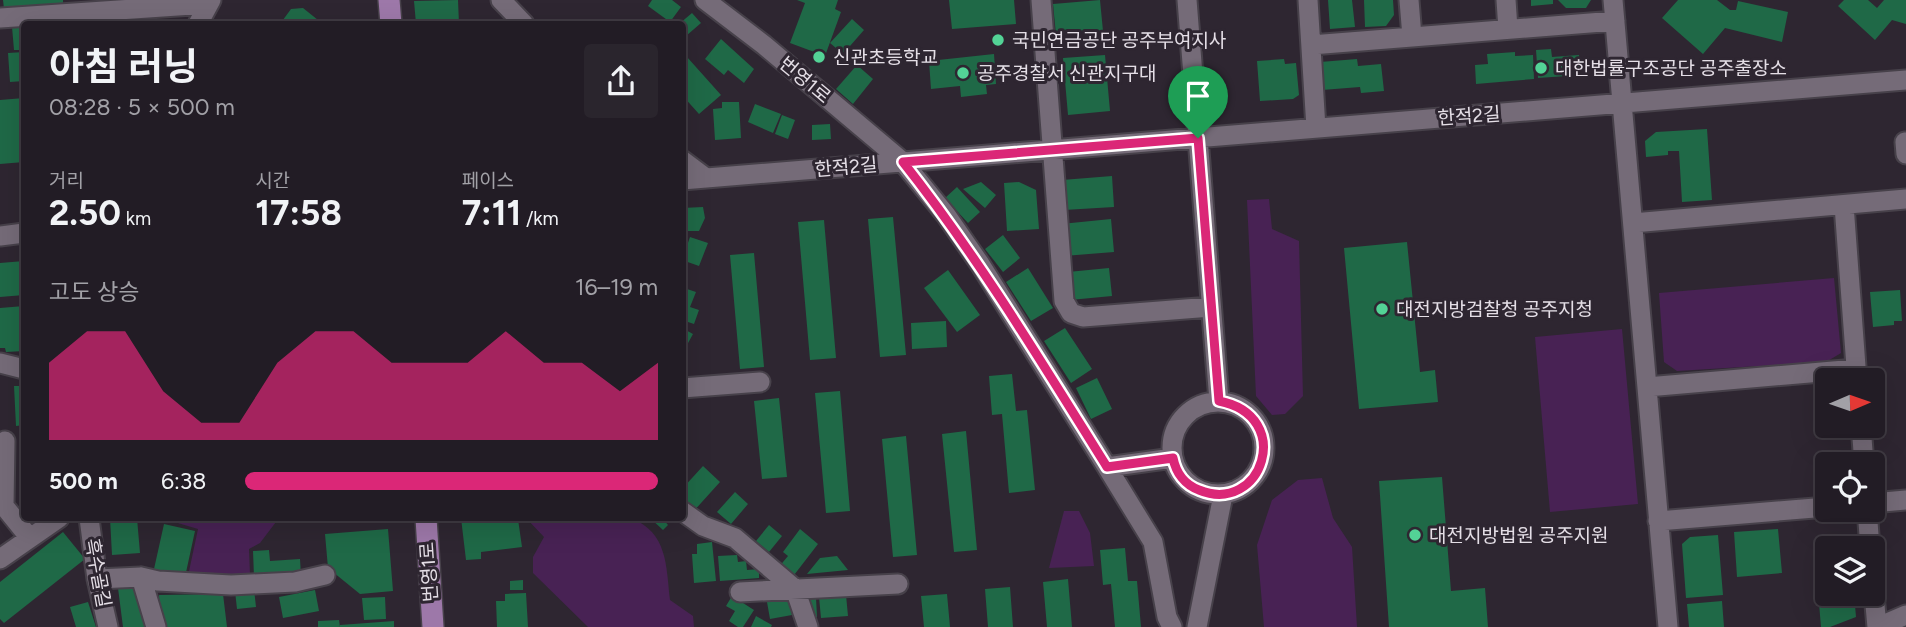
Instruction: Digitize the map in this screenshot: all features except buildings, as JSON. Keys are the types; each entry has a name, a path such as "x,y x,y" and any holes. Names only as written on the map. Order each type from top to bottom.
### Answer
{"main road":[{"path":"389,0 391,21"},
{"name":"번영1로","path":"426,521 433,627"}],"street":[{"path":"501,0 521,21"},
{"name":"번영1로","path":"705,0 764,45 903,162 946,215 980,264 1153,542 1167,617 1172,627"},
{"path":"1041,0 1063,301 1071,313 1083,317 1211,307"},
{"path":"1187,0 1219,401"},
{"path":"1308,0 1316,128"},
{"path":"1409,0 1412,37"},
{"path":"1506,0 1508,29"},
{"path":"1614,0 1668,627"},
{"path":"0,18 209,2"},
{"path":"200,21 209,2"},
{"path":"1311,46 1615,20"},
{"name":"한적2길","path":"686,180 1906,80"},
{"path":"686,163 706,178"},
{"path":"1633,223 1906,198"},
{"path":"1844,205 1857,368"},
{"path":"0,236 21,233"},
{"path":"0,363 21,368"},
{"path":"1647,387 1815,377"},
{"path":"686,388 760,382"},
{"path":"1219,401 1239,407 1255,420 1262,432 1265,446 1258,473 1248,484 1223,495 1208,494 1194,488 1182,478 1171,450 1173,435 1180,421 1197,407 1219,401"},
{"path":"10,440 4,506 29,537"},
{"path":"1107,467 1173,458"},
{"path":"1197,627 1223,495"},
{"path":"1885,502 1906,500"},
{"path":"1658,521 1815,507"},
{"path":"686,514 703,526 735,538 795,589 808,627"},
{"path":"0,558 54,521"},
{"name":"흑수골길","path":"89,521 97,579 108,627"},
{"path":"97,579 141,577 158,581 231,585 295,582 325,575"},
{"path":"141,577 156,627"},
{"path":"740,592 898,584"},
{"path":"1875,606 1877,627 1906,615"}],"shaded area":[{"path":"1269,199 1272,229 1299,241 1303,396 1285,414 1272,415 1256,396 1247,200"},
{"path":"1834,278 1841,353 1826,362 1677,371 1664,362 1659,293"},
{"path":"1622,329 1638,504 1550,512 1535,337"},
{"path":"1322,478 1333,518 1352,547 1357,627 1264,627 1257,545 1272,500 1298,480"},
{"path":"1064,511 1079,511 1090,533 1094,566 1049,568"},
{"path":"171,521 277,521 260,543 249,549 250,575 188,576 198,529"},
{"path":"529,521 637,521 643,524 652,532 663,552 670,600 693,616 694,627 588,627 533,573 533,557 544,537"}],"place":[{"name":"국민연금공단 공주부여지사","path":"998,40"},
{"name":"신관초등학교","path":"819,57"},
{"name":"대한법률구조공단 공주출장소","path":"1541,68"},
{"name":"공주경찰서 신관지구대","path":"963,73"},
{"name":"대전지방검찰청 공주지청","path":"1382,309"},
{"name":"대전지방법원 공주지원","path":"1415,535"}],"route":[{"path":"1198,138 1219,401 1245,410 1262,432 1265,446 1258,473 1248,484 1223,495 1208,494 1194,488 1182,478 1173,458 1107,467 980,264 946,215 903,162 1198,138"}]}
